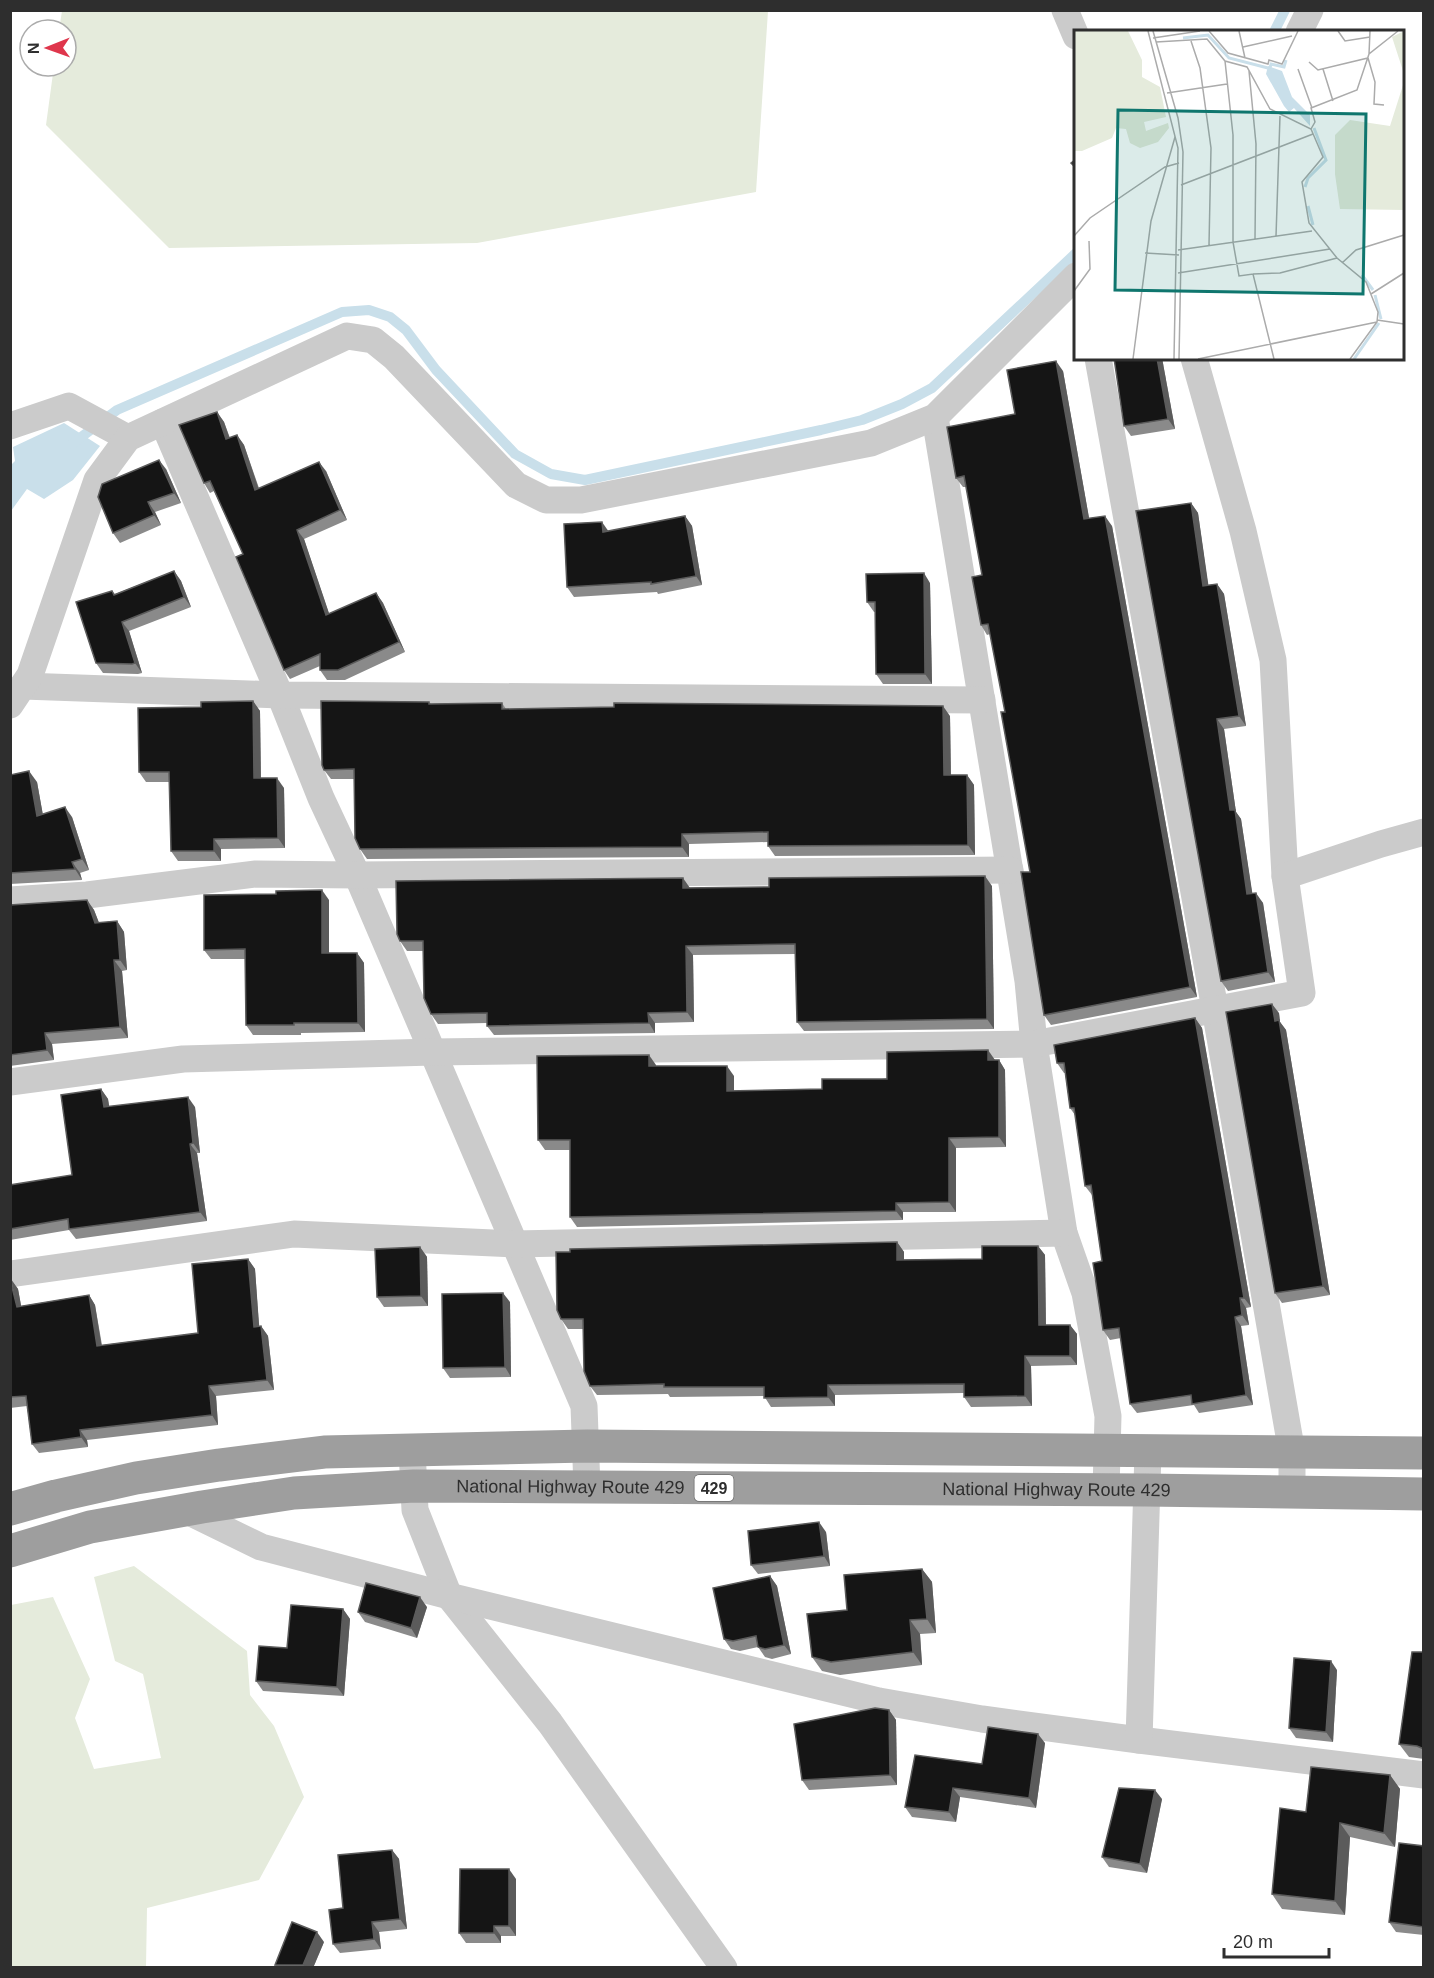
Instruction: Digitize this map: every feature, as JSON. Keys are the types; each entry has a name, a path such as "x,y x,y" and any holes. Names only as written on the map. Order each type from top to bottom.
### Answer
{"highway":[{"path":"10,1509 124,1480 324,1452 587,1446 1424,1454"},
{"name":"National Highway Route 429","path":"10,1551 90,1527 185,1510 294,1493 414,1486 1424,1494"}],"street":[{"path":"1065,10 1074,31"},
{"path":"1300,30 1310,10"},
{"path":"17,695 30,675 97,480 123,435 163,422 347,336 373,340 394,357 516,485 546,500 581,500 872,443 935,417 1074,278"},
{"path":"1098,360 1292,1453 1292,1493"},
{"path":"10,1082 183,1059 433,1052 1034,1044 1302,993 1285,876 1273,660 1243,531 1195,360"},
{"path":"10,426 69,406 123,435"},
{"path":"935,417 1028,981 1034,1044 1064,1233 1085,1293 1108,1416 1106,1490"},
{"path":"163,422 280,694 321,798 357,875 584,1406 587,1488"},
{"path":"17,695 280,694 982,700"},
{"path":"1285,876 1424,832"},
{"path":"10,900 87,895 256,874 1010,870"},
{"path":"10,1274 294,1234 514,1244 1064,1233"},
{"path":"412,1450 415,1510 449,1596 550,1723 724,1968"},
{"path":"1139,1740 1148,1452"},
{"path":"185,1510 261,1547 449,1596 879,1701 982,1719 1424,1775"}],"green space":[{"path":"62,11 768,11 756,192 477,243 169,248 46,125 52,78 78,78 78,18 61,18"},
{"path":"134,1566 247,1651 250,1695 274,1726 304,1797 259,1880 147,1908 146,1967 11,1967 11,1605 53,1597 90,1679 75,1718 94,1769 161,1758 143,1674 115,1661 94,1577"}],"water":[{"path":"64,423 100,446 73,480 44,499 27,489 11,511 11,465 15,461 13,447"}],"building":[{"path":"1114,360 1157,360 1168,419 1124,426"},
{"path":"1056,361 1084,519 1105,516 1190,987 1044,1015 1021,872 1030,872 1001,712 1005,712 988,624 981,625 972,577 982,575 964,476 956,478 947,427 1015,414 1007,370"},
{"path":"217,412 226,439 237,435 255,490 319,462 340,510 297,530 326,615 376,593 399,642 338,670 320,670 320,654 284,670 236,557 243,554 210,481 204,483 179,425"},
{"path":"159,460 174,493 148,502 154,515 113,533 98,497 102,484"},
{"path":"1191,503 1203,586 1217,584 1239,716 1217,719 1230,810 1235,810 1247,894 1256,893 1268,972 1221,981 1136,511"},
{"path":"685,516 696,576 651,584 651,582 567,587 564,524 602,522 603,532"},
{"path":"174,571 184,597 122,622 135,663 96,663 76,602 112,591 114,595"},
{"path":"924,573 925,674 876,674 875,602 867,602 866,574"},
{"path":"253,701 254,778 277,778 278,838 214,839 214,851 171,851 169,772 139,772 138,708 201,707 201,702"},
{"path":"321,701 429,702 429,704 502,703 502,709 614,707 614,703 943,706 944,775 967,775 968,845 768,846 768,832 682,834 682,847 360,849 355,838 354,769 324,770 322,765"},
{"path":"29,771 37,816 65,807 82,859 72,862 75,869 10,873 10,775"},
{"path":"985,876 987,1019 797,1022 795,944 686,946 687,1012 648,1013 649,1023 487,1026 487,1013 431,1014 424,998 423,941 400,941 397,934 396,881 683,878 683,888 769,887 769,878"},
{"path":"322,890 322,953 357,953 358,1023 246,1025 245,949 204,950 204,895 276,894 276,891"},
{"path":"87,900 95,923 117,921 120,960 114,960 120,1027 45,1033 47,1050 10,1055 10,905"},
{"path":"1272,1004 1275,1021 1279,1020 1323,1286 1275,1293 1226,1012"},
{"path":"1195,1018 1244,1298 1240,1298 1242,1315 1235,1317 1246,1395 1192,1404 1191,1395 1130,1404 1119,1328 1103,1330 1093,1263 1102,1261 1091,1185 1085,1186 1074,1108 1070,1108 1064,1063 1057,1063 1054,1045"},
{"path":"988,1050 988,1060 999,1060 999,1137 949,1138 949,1202 896,1203 896,1211 570,1217 570,1140 538,1140 537,1056 649,1055 649,1066 727,1066 727,1091 822,1089 822,1079 887,1079 887,1052"},
{"path":"101,1089 104,1107 188,1097 193,1143 190,1144 200,1212 69,1229 68,1219 10,1229 10,1185 72,1175 61,1095"},
{"path":"897,1242 897,1260 982,1259 982,1246 1038,1246 1039,1325 1070,1325 1070,1356 1025,1356 1025,1396 964,1397 964,1384 828,1385 828,1397 764,1398 764,1387 664,1387 664,1384 590,1386 584,1371 583,1319 561,1319 557,1310 556,1252 570,1252 570,1249"},
{"path":"420,1247 421,1296 377,1297 375,1249"},
{"path":"248,1259 254,1327 261,1326 267,1380 209,1386 212,1415 80,1430 81,1437 32,1444 26,1396 10,1397 10,1279 17,1307 89,1295 97,1346 198,1333 192,1264"},
{"path":"503,1293 505,1367 443,1368 442,1294"},
{"path":"819,1522 824,1556 751,1565 748,1531"},
{"path":"922,1569 927,1619 910,1620 913,1652 831,1662 812,1657 807,1614 847,1610 844,1575"},
{"path":"770,1576 784,1645 765,1649 758,1647 756,1636 733,1641 724,1639 713,1588"},
{"path":"366,1583 420,1597 411,1628 358,1612"},
{"path":"291,1605 343,1609 337,1687 256,1681 259,1646 287,1648"},
{"path":"1412,1652 1424,1652 1424,1749 1399,1744"},
{"path":"1294,1658 1331,1661 1326,1732 1289,1728"},
{"path":"875,1708 889,1710 890,1775 802,1780 794,1724"},
{"path":"988,1727 1038,1734 1029,1798 953,1788 949,1812 905,1807 915,1755 982,1764"},
{"path":"1311,1767 1390,1775 1384,1833 1340,1823 1335,1901 1272,1894 1280,1808 1306,1812"},
{"path":"1119,1788 1155,1790 1140,1864 1102,1857"},
{"path":"1399,1843 1424,1846 1424,1927 1389,1922"},
{"path":"392,1850 400,1919 372,1922 374,1939 333,1944 329,1910 343,1908 338,1855"},
{"path":"460,1869 509,1869 509,1926 494,1926 494,1933 459,1933"},
{"path":"292,1922 317,1932 303,1965 275,1965"}],"waterway":[{"path":"1275,30 1285,10"},
{"path":"72,444 117,410 342,312 369,310 390,317 406,330 436,370 515,454 551,474 585,480 821,430 862,420 902,404 932,388 1074,255"}]}
